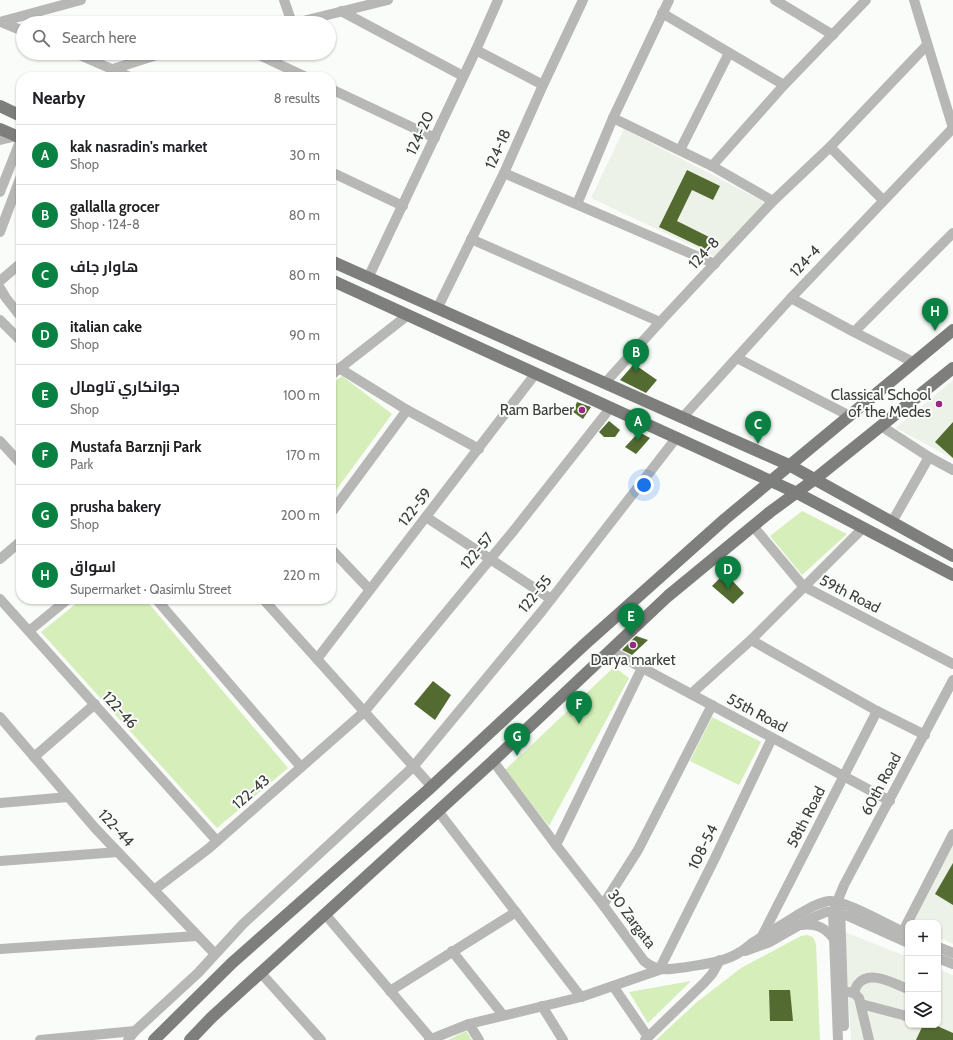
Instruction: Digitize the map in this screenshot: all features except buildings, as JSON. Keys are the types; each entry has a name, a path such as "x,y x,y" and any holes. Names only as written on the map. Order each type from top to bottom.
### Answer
{"main road":[{"path":"0,106 16,114"},
{"path":"0,129 16,136"},
{"path":"336,263 789,466 953,556"},
{"path":"336,282 772,481 953,575"},
{"path":"384,304 391,289"},
{"path":"154,1040 232,963 432,787 590,639 725,519 953,330"},
{"path":"190,1040 260,972 438,811 611,651 668,596 753,526 815,479 953,368"},
{"path":"920,558 928,543"}],"street":[{"path":"22,16 82,0"},
{"path":"284,0 290,16"},
{"path":"321,16 388,0"},
{"name":"124-20","path":"368,278 435,138 498,0"},
{"name":"124-18","path":"437,309 504,173 583,0"},
{"path":"576,204 613,118 669,0"},
{"path":"775,0 833,36"},
{"path":"712,166 784,85 833,36 866,0"},
{"path":"914,0 953,128"},
{"path":"341,11 463,76"},
{"path":"662,14 784,85"},
{"path":"0,22 16,18"},
{"path":"0,22 16,28"},
{"name":"124-8","path":"605,383 773,201 830,148 927,45"},
{"path":"476,50 543,85"},
{"path":"680,150 729,52"},
{"path":"92,60 120,72"},
{"path":"114,69 142,60"},
{"path":"270,60 295,72"},
{"path":"336,91 435,138"},
{"path":"613,118 712,166 773,201"},
{"name":"124-4","path":"682,418 791,298 953,128"},
{"path":"0,140 16,138"},
{"path":"830,148 884,200"},
{"path":"0,192 16,149"},
{"path":"504,173 715,264"},
{"path":"336,174 403,206"},
{"path":"0,232 16,189"},
{"path":"854,332 953,233"},
{"path":"471,239 660,322"},
{"path":"0,281 16,268"},
{"path":"0,288 16,311"},
{"path":"791,298 913,362"},
{"path":"336,371 408,315"},
{"path":"0,320 16,336"},
{"path":"737,358 848,416"},
{"path":"339,368 407,410 479,449"},
{"name":"122-59","path":"317,659 536,373"},
{"name":"122-57","path":"364,712 490,559 611,407"},
{"path":"336,506 407,410"},
{"path":"881,426 929,458 953,470"},
{"name":"122-55","path":"128,1040 135,1031 198,973 243,924 413,767 551,599 677,437"},
{"path":"0,441 16,459"},
{"path":"0,457 8,451"},
{"path":"892,522 929,458"},
{"path":"426,517 551,599"},
{"name":"59th Road","path":"753,526 803,586 953,664"},
{"path":"691,694 751,640 803,586 863,528"},
{"path":"0,559 16,545"},
{"path":"336,554 370,590"},
{"name":"122-46","path":"0,599 217,841"},
{"path":"29,631 62,604"},
{"path":"160,604 301,767"},
{"path":"268,604 432,787"},
{"path":"751,640 877,711 925,735"},
{"name":"55th Road","path":"611,651 890,801"},
{"path":"556,845 642,668"},
{"name":"60th Road","path":"837,902 953,680"},
{"path":"34,757 95,704"},
{"path":"604,904 638,850 712,705"},
{"name":"58th Road","path":"761,938 877,711"},
{"name":"122-43","path":"154,890 217,841 364,712"},
{"name":"122-44","path":"0,717 68,797 196,936 215,954"},
{"name":"108-54","path":"659,970 715,858 772,738"},
{"name":"30 Zargata","path":"493,760 556,845 604,904 644,961 651,967 659,970 669,970 720,960 739,953 761,938 820,903 828,901 837,902"},
{"path":"0,803 68,797"},
{"path":"438,811 581,997"},
{"path":"913,920 953,834"},
{"path":"0,861 118,852"},
{"path":"845,1040 837,902 905,937"},
{"path":"390,991 516,912"},
{"path":"837,912 834,939 838,1040"},
{"path":"739,953 763,946 820,914 837,912 905,937"},
{"path":"325,914 430,1040 469,1024 581,997 659,970"},
{"path":"801,925 808,924 823,928 834,939"},
{"path":"0,949 196,936"},
{"path":"941,947 953,953"},
{"path":"452,951 503,1015"},
{"path":"941,959 953,964"},
{"path":"613,986 647,1039 704,983 712,974 720,960"},
{"path":"260,972 319,1039"},
{"path":"854,993 858,984 866,978 874,976 905,988"},
{"path":"843,991 854,993 859,998 869,1040"},
{"path":"861,1004 905,1016"},
{"path":"542,1006 563,1040"},
{"path":"469,1024 479,1040"},
{"path":"40,1040 135,1031"}],"shaded area":[{"path":"624,129 772,206 724,261 591,198"},
{"name":"Classical School of the Medes","path":"953,380 953,459 896,428"},
{"path":"953,844 953,944 941,938 941,920 913,920"},
{"path":"845,932 905,956 905,1028 941,1028 941,970 953,975 953,1040 851,1040"}],"green space":[{"path":"342,376 392,414 336,490 336,381"},
{"path":"802,511 847,534 802,575 770,536"},
{"path":"76,604 149,604 288,768 217,828 41,632"},
{"path":"614,667 629,678 549,826 505,770"},
{"path":"712,717 761,742 739,785 690,761"},
{"path":"807,935 813,937 816,944 820,1040 656,1040 697,1002 741,968 801,936"},
{"path":"691,981 648,1023 629,992"},
{"path":"466,1031 472,1040 448,1040"}],"place":[{"name":"اسواق","path":"935,331"},
{"name":"gallalla grocer","path":"636,372"},
{"name":"Classical School of the Medes","path":"939,404"},
{"name":"Ram Barber","path":"582,410"},
{"name":"kak nasradin's market","path":"638,441"},
{"name":"هاوار جاف","path":"758,444"},
{"name":"italian cake","path":"728,589"},
{"name":"جوانكاري تاومال","path":"631,636"},
{"name":"Darya market","path":"633,645"},
{"name":"Mustafa Barznji Park","path":"579,724"},
{"name":"prusha bakery","path":"517,756"}]}
